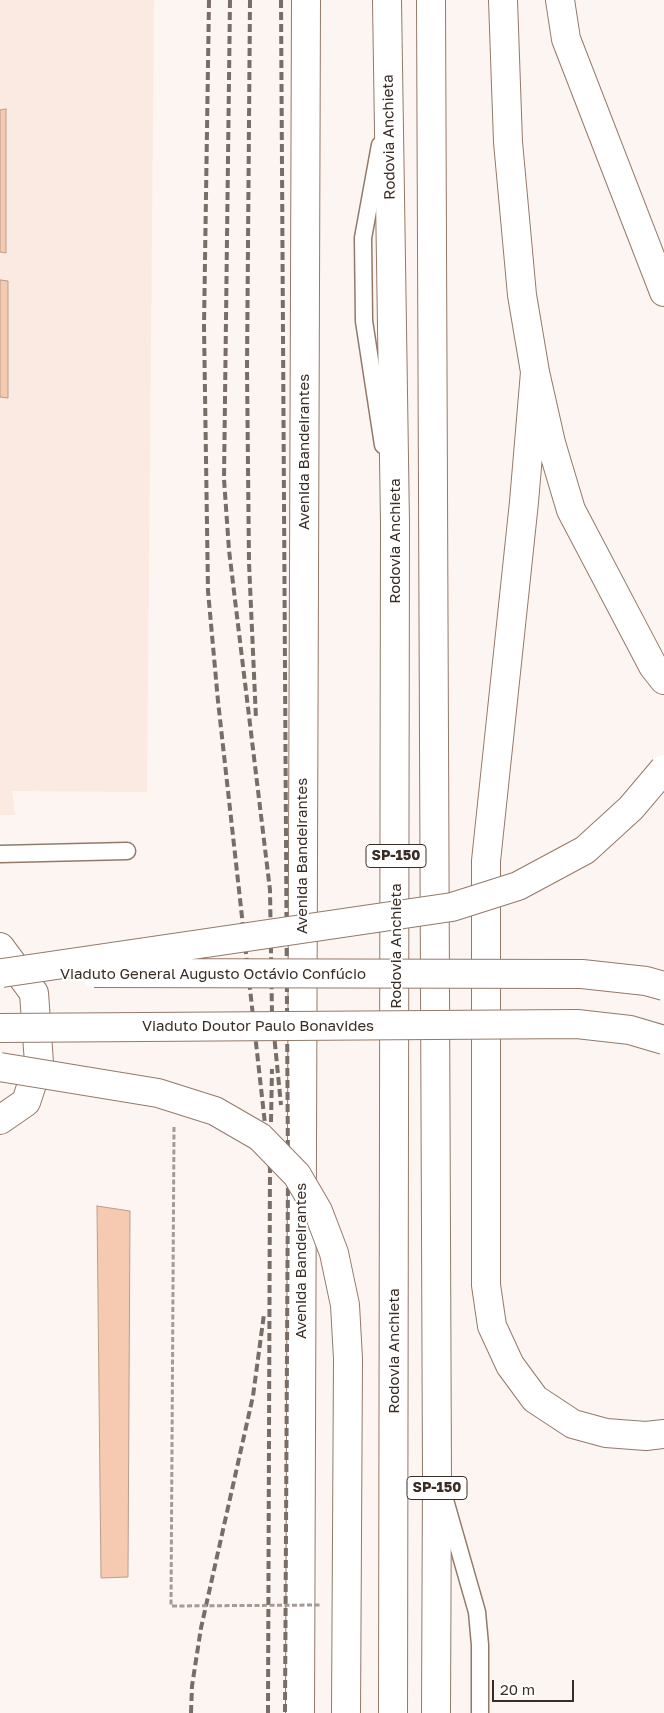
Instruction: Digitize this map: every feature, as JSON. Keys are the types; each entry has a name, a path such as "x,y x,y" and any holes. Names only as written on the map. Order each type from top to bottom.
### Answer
{"main road":[{"name":"Avenida Bandeirantes","path":"300,1713 306,0"},
{"name":"Rodovia Anchieta","path":"387,0 395,523 396,866 393,1713"},
{"name":"SP-150","path":"431,0 437,1476 436,1713"},
{"path":"503,0 508,142 522,295 535,372 551,443 571,510 653,666 664,680"},
{"path":"560,0 566,40 664,292"},
{"path":"535,372 524,502 492,788 486,861 486,1285 492,1326 510,1365 535,1398 573,1424 606,1433 646,1436 664,1434"},
{"path":"1,965 452,907 518,886 585,850 631,808 664,769"},
{"path":"0,1120 26,1102 39,1063 34,993 1,965"},
{"name":"Viaduto General Augusto Octávio Confúcio","path":"1,965 582,974 646,981 664,986"},
{"name":"Viaduto Doutor Paulo Bonavides","path":"0,1028 576,1024 630,1030 664,1040"},
{"path":"0,1068 158,1092 215,1112 260,1137 297,1175 318,1211 334,1253 345,1314 348,1359 346,1713"}],"lane":[{"path":"0,854 126,850"},
{"path":"437,1476 477,1612 480,1645 480,1713"}],"path":[{"path":"174,1126 171,1606 321,1605 321,1614"}],"shaded area":[{"path":"0,0 154,0 147,792 12,791 15,815 0,815"}],"building":[{"path":"6,109 6,253 0,252 0,110"},
{"path":"0,280 8,281 8,398 0,397"},
{"path":"97,1206 130,1211 128,1577 101,1578"}],"railway":[{"path":"209,0 204,326 208,591 218,701 270,1169"},
{"path":"230,0 224,479 229,550 270,890 272,1014 281,1105"},
{"path":"250,0 247,368 249,563 256,719"},
{"path":"281,0 288,1172 285,1713"},
{"path":"271,1122 272,1069"},
{"path":"268,1713 270,1162"},
{"path":"191,1713 192,1686 201,1628 253,1396 264,1314"}]}
